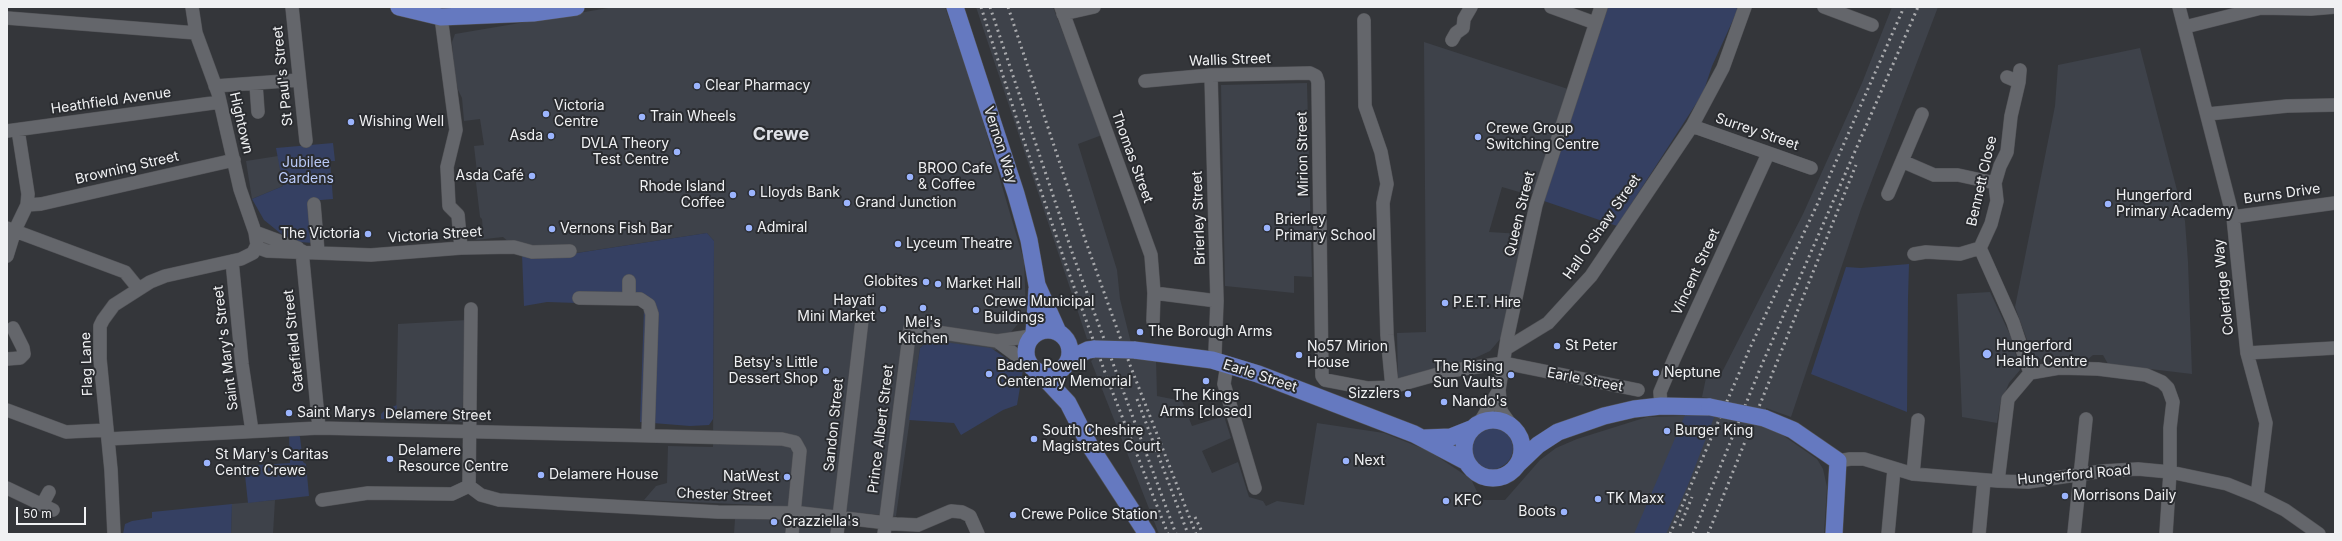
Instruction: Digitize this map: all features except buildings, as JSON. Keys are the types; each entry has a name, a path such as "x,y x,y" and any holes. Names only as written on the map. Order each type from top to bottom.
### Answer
{"main road":[{"path":"399,7 441,17 533,13 576,7"},
{"name":"Vernon Way","path":"955,7 1016,194 1029,240 1037,285 1033,335"},
{"name":"Vernon Way","path":"1037,285 1061,335"},
{"path":"1068,403 1065,377 1069,347 1061,335 1047,330 1033,335 1026,349 1027,360 1068,403 1090,446 1147,534"},
{"name":"Earle Street","path":"1061,335 1091,350 1134,350 1219,362 1290,385 1425,438 1467,462"},
{"name":"Earle Street","path":"1068,362 1091,350"},
{"path":"1036,370 1056,372 1068,362"},
{"name":"Earle Street","path":"1518,464 1538,445 1558,432 1604,416 1634,409 1661,406 1710,407 1764,418 1793,430 1838,461"},
{"path":"1496,419 1513,427 1522,446 1518,464 1509,474 1494,478 1478,474 1467,462 1464,445 1476,426 1496,419"},
{"name":"Earle Street","path":"1425,438 1451,437 1476,426"},
{"name":"Earle Street","path":"1513,427 1534,434 1558,432"},
{"path":"1834,534 1838,461"}],"street":[{"name":"Hightown","path":"192,7 196,33 216,86 240,189 255,232 256,247"},
{"name":"St Paul's Street","path":"292,7 306,141"},
{"path":"1062,10 1094,7"},
{"path":"1452,40 1456,33 1463,28 1464,19 1471,7"},
{"path":"1551,7 1595,23"},
{"name":"Queen Street","path":"1499,390 1506,348 1536,205 1601,7"},
{"name":"Hall O'Shaw Street","path":"1506,348 1548,323 1591,276 1692,126 1723,68 1745,7"},
{"path":"1824,7 1872,25"},
{"name":"Coleridge Way","path":"2179,7 2208,114 2233,217 2247,352 2266,423 2257,496"},
{"path":"2184,27 2261,8 2335,7"},
{"name":"Thomas Street","path":"1062,10 1151,255 1154,293 1153,321"},
{"path":"441,17 456,130 447,167 449,206 458,215 461,248"},
{"path":"7,18 196,33"},
{"path":"1364,20 1364,106 1381,152 1387,184 1383,203 1387,335 1392,387"},
{"name":"Wallis Street","path":"1144,80 1211,75 1310,73 1316,76"},
{"name":"Brierley Street","path":"1211,75 1217,301 1215,352 1255,488"},
{"name":"Mirion Street","path":"1316,76 1318,82 1322,376"},
{"name":"Bennett Close","path":"2015,77 2007,152 2000,166 1995,184 1997,201 1991,224 1980,248 2014,322 2030,373"},
{"path":"216,86 299,80"},
{"path":"256,84 258,112"},
{"name":"Heathfield Avenue","path":"13,130 220,102"},
{"path":"2208,114 2288,106 2335,104"},
{"path":"1888,194 1904,162 1922,114"},
{"name":"Surrey Street","path":"1692,126 1811,168"},
{"path":"7,256 11,229 26,205 28,194 13,130"},
{"name":"Vincent Street","path":"1661,406 1660,392 1674,359 1768,154"},
{"name":"Browning Street","path":"26,205 41,204 234,160"},
{"path":"1904,162 1934,175 1958,175 1995,184"},
{"name":"Burns Drive","path":"2233,217 2335,203"},
{"path":"314,204 318,252"},
{"path":"11,229 125,272 138,288"},
{"name":"Victoria Street","path":"255,232 302,251"},
{"name":"Victoria Street","path":"256,247 267,251 302,251 371,255 461,248 514,247 532,252 570,251"},
{"name":"Flag Lane","path":"114,534 115,519 100,359 100,326 107,312 138,288 165,276 248,256 256,247"},
{"path":"1914,254 1926,252 1960,254 1980,248"},
{"name":"Gatefield Street","path":"302,251 319,428"},
{"name":"Saint Mary's Street","path":"232,261 242,364 252,431"},
{"path":"628,298 629,281"},
{"path":"1154,293 1217,301"},
{"path":"579,298 640,299 649,305 652,314 648,435"},
{"path":"322,500 368,493 452,494 469,486 472,309"},
{"name":"Sandon Street","path":"838,534 862,320"},
{"path":"7,359 20,358 24,354 24,348 13,328"},
{"name":"Prince Albert Street","path":"885,528 910,328 997,341"},
{"path":"997,341 1033,335"},
{"path":"997,341 1036,370"},
{"path":"2247,352 2335,348"},
{"name":"Earle Street","path":"1322,376 1325,380 1367,388 1392,387 1449,371 1504,363 1638,390"},
{"path":"1998,481 2008,399 2030,373 2044,369 2098,369 2146,375 2162,382 2168,388 2173,402 2170,428 2170,472 2166,534"},
{"path":"1476,426 1499,390"},
{"path":"1499,390 1501,411 1513,427"},
{"name":"Delamere Street","path":"7,410 66,432 107,435 319,428 469,433 648,435 782,439 795,442 800,451 794,513"},
{"path":"2074,534 2079,474 2086,419"},
{"path":"1914,474 1918,420"},
{"name":"Hungerford Road","path":"1838,461 1864,459 1914,474 2028,482 2079,474 2138,470 2170,472 2227,484 2257,496 2285,510 2319,534"},
{"path":"1888,534 1894,469"},
{"path":"1979,534 1984,480"},
{"name":"Chester Street","path":"469,486 481,495 499,500 718,512 794,513 840,517 885,528 918,525 951,511 962,512 970,516 978,534"},
{"path":"7,488 48,507 49,492"},
{"path":"792,534 794,513"}],"shaded area":[{"path":"614,7 945,7 972,84 1024,261 1026,310 1022,319 996,350 935,341 927,342 920,348 896,516 758,505 644,500 656,486 667,483 668,446 713,447 714,241 707,233 550,257 522,254 503,237 476,240 483,232 475,174 477,172 474,146 484,145 480,119 464,121 462,98 458,90 454,71 452,42 455,34"},
{"path":"976,7 1053,7 1102,135 1078,144 1117,270 1120,299 1131,343 1156,359 1157,396 1182,401 1192,426 1224,416 1231,438 1202,451 1212,473 1238,462 1249,497 1263,501 1266,506 1277,501 1304,505 1317,423 1384,433 1429,451 1471,479 1481,500 1505,500 1540,460 1556,448 1577,439 1647,417 1715,415 1720,400 1702,397 1707,373 1720,376 1803,214 1862,83 1892,7 1938,7 1861,209 1791,417 1766,408 1760,424 1771,427 1817,459 1823,469 1827,487 1824,534 1159,534 1091,361 1097,355 1091,339 1087,339"},
{"path":"1424,42 1568,89 1534,192 1526,194 1502,187 1489,232 1522,234 1510,306 1501,338 1490,351 1460,365 1398,379 1397,333 1426,332"},
{"name":"Hungerford Primary Academy","path":"2140,48 2185,221 2192,374 2108,364 2103,355 2093,355 2087,360 2034,359 2015,307 2055,106 2058,65"},
{"path":"1307,83 1312,277 1294,276 1294,293 1225,286 1221,85"},
{"path":"278,156 283,186 252,199 246,161"},
{"name":"Hungerford Health Centre","path":"1990,292 2011,337 2020,370 2009,383 2000,405 1997,423 1962,417 1957,294"},
{"path":"467,320 462,422 396,419 398,324"},
{"path":"275,500 273,534 231,534 232,504"},
{"path":"735,519 785,519 832,526 842,534 734,534"}],"green space":[{"path":"1608,7 1734,7 1738,9 1712,66 1703,93 1617,226 1544,201"},
{"name":"Jubilee Gardens","path":"333,143 335,161 330,161 333,199 309,201 313,243 300,242 285,237 264,220 252,199 283,186 276,148"},
{"path":"707,233 714,241 713,419 709,425 690,426 640,422 644,308 637,305 547,302 524,306 522,254 551,257"},
{"path":"1909,264 1907,412 1811,374 1846,267 1861,268"},
{"path":"935,341 991,348 1023,370 1017,405 1003,410 961,435 954,423 909,420 920,348 927,342"},
{"path":"397,405 396,419 381,419 381,414 385,410"},
{"path":"1685,415 1715,415 1688,485 1666,534 1634,534"},
{"path":"1488,427 1496,427 1507,433 1513,444 1513,452 1507,463 1496,469 1488,469 1477,463 1471,452 1471,444 1477,433"},
{"path":"298,433 300,437 303,462 306,464 309,496 248,503 244,466 290,463 289,434"},
{"path":"232,504 231,534 123,534 125,524 132,521 152,518 152,512"}],"railway":[{"path":"981,7 1065,262 1107,378 1168,534"},
{"path":"990,7 1073,255 1176,534"},
{"path":"1008,7 1086,242 1130,365 1196,534"},
{"path":"1670,534 1749,350 1816,207 1904,7"},
{"path":"1693,534 1760,369 1918,7"},
{"path":"1708,534 1856,165"},
{"path":"1137,399 1188,534"},
{"path":"1680,526 1692,497"},
{"path":"1195,517 1203,534"}],"place":[{"name":"Clear Pharmacy","path":"697,86"},
{"name":"Victoria Centre","path":"546,114"},
{"name":"Train Wheels","path":"642,117"},
{"name":"Wishing Well","path":"351,122"},
{"name":"Asda","path":"551,136"},
{"name":"Crewe Group Switching Centre","path":"1478,137"},
{"name":"DVLA Theory Test Centre","path":"677,152"},
{"name":"Asda Café","path":"532,176"},
{"name":"BROO Cafe & Coffee","path":"910,177"},
{"name":"Lloyds Bank","path":"752,193"},
{"name":"Rhode Island Coffee","path":"733,195"},
{"name":"Grand Junction","path":"847,203"},
{"name":"Hungerford Primary Academy","path":"2108,204"},
{"name":"Admiral","path":"749,228"},
{"name":"Brierley Primary School","path":"1267,228"},
{"name":"Vernons Fish Bar","path":"552,229"},
{"name":"The Victoria","path":"368,234"},
{"name":"Lyceum Theatre","path":"898,244"},
{"name":"Globites","path":"926,282"},
{"name":"Market Hall","path":"938,284"},
{"name":"P.E.T. Hire","path":"1445,303"},
{"name":"Mel's Kitchen","path":"923,308"},
{"name":"Hayati Mini Market","path":"883,309"},
{"name":"Crewe Municipal Buildings","path":"976,310"},
{"name":"The Borough Arms","path":"1140,332"},
{"name":"St Peter","path":"1557,346"},
{"name":"Hungerford Health Centre","path":"1987,354"},
{"name":"No57 Mirion House","path":"1299,355"},
{"name":"Betsy's Little Dessert Shop","path":"826,371"},
{"name":"Neptune","path":"1656,373"},
{"name":"Baden Powell Centenary Memorial","path":"989,374"},
{"name":"The Rising Sun Vaults","path":"1511,375"},
{"name":"The Kings Arms [closed]","path":"1206,381"},
{"name":"Sizzlers","path":"1408,394"},
{"name":"Nando's","path":"1444,402"},
{"name":"Saint Marys","path":"289,413"},
{"name":"Burger King","path":"1667,431"},
{"name":"South Cheshire Magistrates Court","path":"1034,439"},
{"name":"Delamere Resource Centre","path":"390,459"},
{"name":"Next","path":"1346,461"},
{"name":"St Mary's Caritas Centre Crewe","path":"207,463"},
{"name":"Delamere House","path":"541,475"},
{"name":"NatWest","path":"787,477"},
{"name":"Morrisons Daily","path":"2065,496"},
{"name":"TK Maxx","path":"1598,499"},
{"name":"KFC","path":"1446,501"},
{"name":"Boots","path":"1564,512"},
{"name":"Crewe Police Station","path":"1013,515"},
{"name":"Grazziella's","path":"774,522"}],"district":[{"name":"Crewe","path":"781,135"}]}
